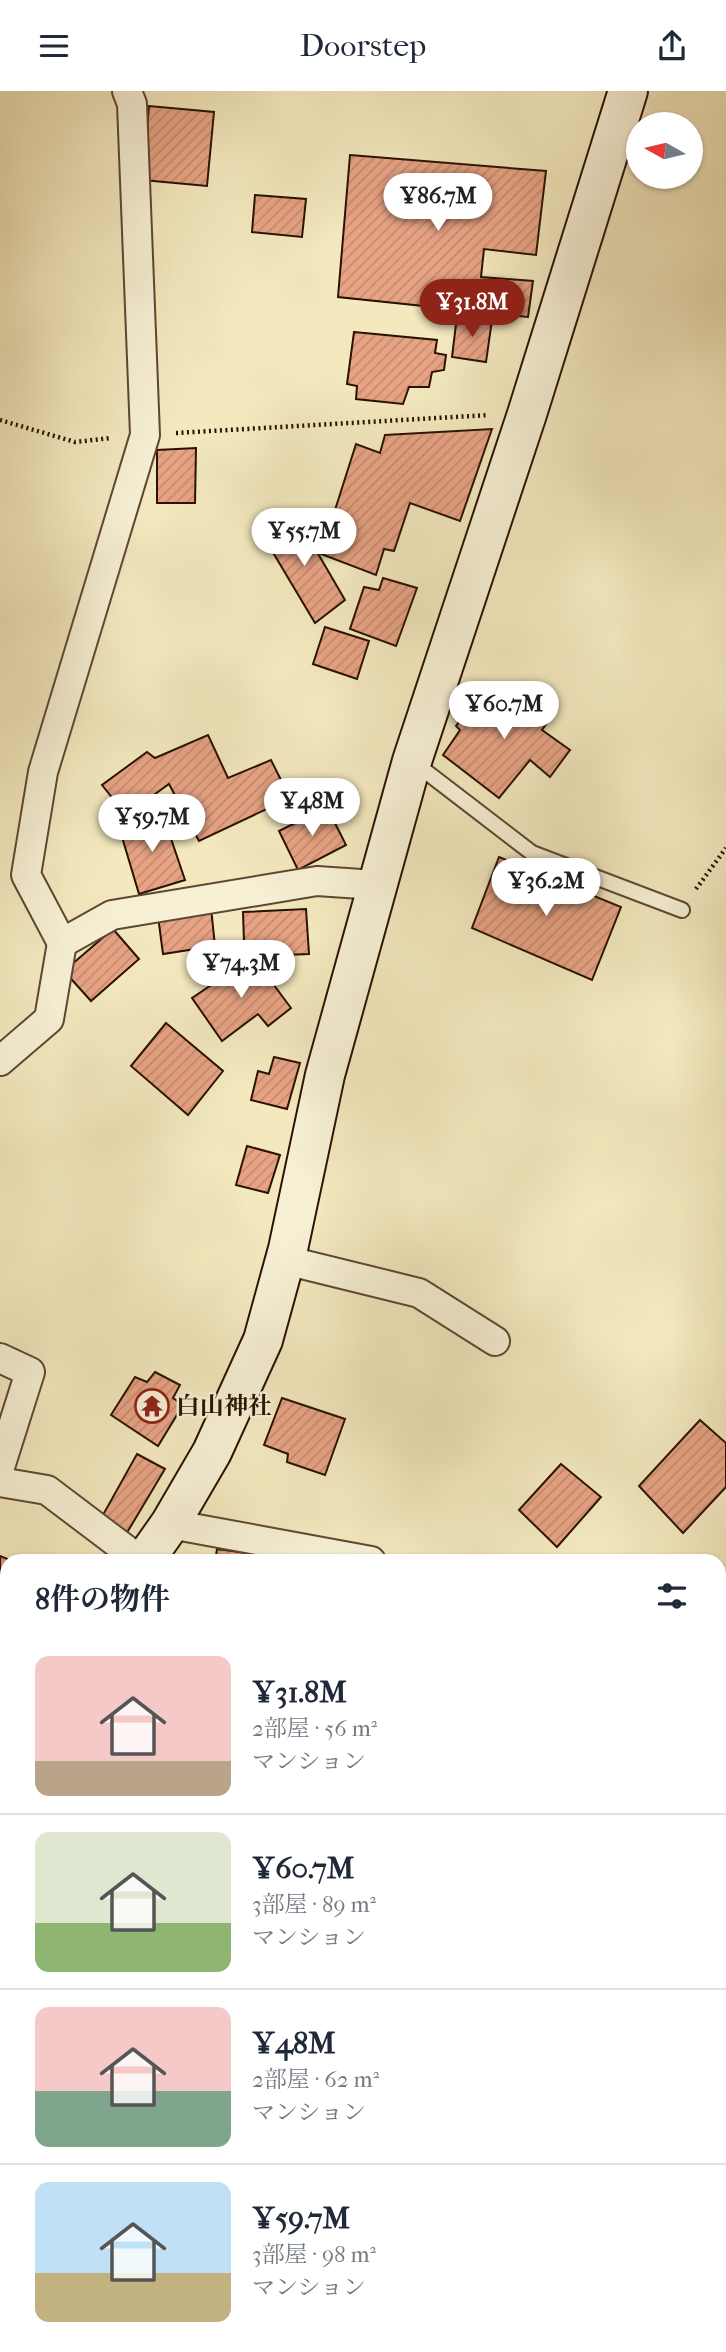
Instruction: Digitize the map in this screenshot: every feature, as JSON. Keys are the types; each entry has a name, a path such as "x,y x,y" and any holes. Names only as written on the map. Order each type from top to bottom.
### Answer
{"street":[{"path":"0,1061 49,1019 62,943 26,875 43,772 145,435 132,104 127,91"},
{"path":"148,1554 170,1524 212,1452 263,1340 285,1260 325,1075 412,761 527,414 628,91"},
{"path":"62,943 112,915 317,881 376,885"},
{"path":"285,1260 419,1293 495,1341"},
{"path":"0,1358 30,1372 0,1467"},
{"path":"0,1482 47,1490 134,1554"},
{"path":"170,1524 333,1554"}],"lane":[{"path":"412,761 532,853 682,910"}],"path":[{"path":"0,420 75,442 145,435 527,414"},
{"path":"682,910 726,848"}],"building":[{"path":"149,106 214,112 207,186 143,180"},
{"path":"350,155 546,171 536,255 484,249 481,277 533,281 528,317 338,297"},
{"path":"255,195 306,199 302,237 252,232"},
{"path":"457,316 492,320 486,362 452,357"},
{"path":"354,332 437,340 435,353 446,355 444,370 432,372 429,387 409,387 403,404 356,399 357,386 347,384"},
{"path":"492,429 460,521 410,503 394,551 384,549 376,575 321,554 356,444 380,453 385,435"},
{"path":"196,448 195,503 157,503 157,450"},
{"path":"295,514 345,600 315,623 262,534"},
{"path":"383,578 417,588 396,646 350,629 364,587 379,590"},
{"path":"325,627 369,641 357,679 313,664"},
{"path":"486,684 518,708 531,694 554,713 542,730 570,750 550,777 530,760 499,798 443,755 460,730 456,726"},
{"path":"208,735 228,778 271,760 290,798 199,841 169,784 126,815 102,785 147,752 155,758"},
{"path":"327,807 346,845 298,870 279,831"},
{"path":"163,815 185,880 139,894 119,827"},
{"path":"499,857 621,907 592,980 472,928"},
{"path":"211,908 215,946 163,954 158,916"},
{"path":"306,909 309,954 258,956 257,941 244,942 243,912"},
{"path":"113,929 139,959 91,1001 64,971"},
{"path":"253,957 291,1008 268,1026 258,1014 222,1041 192,998"},
{"path":"166,1023 223,1071 188,1115 131,1066"},
{"path":"274,1057 300,1063 287,1109 251,1100 258,1071 269,1074"},
{"path":"247,1146 280,1155 268,1193 236,1185"},
{"path":"155,1372 180,1385 173,1398 183,1405 158,1446 111,1415 135,1377 147,1382"},
{"path":"282,1398 345,1419 325,1475 287,1462 288,1454 264,1445"},
{"path":"700,1420 726,1443 726,1487 683,1533 639,1486"},
{"path":"137,1454 165,1469 125,1536 99,1522"},
{"path":"561,1464 601,1497 557,1547 519,1510"},
{"path":"217,1549 254,1554 216,1554"}],"place":[{"name":"白山神社","path":"152,1406"}]}
